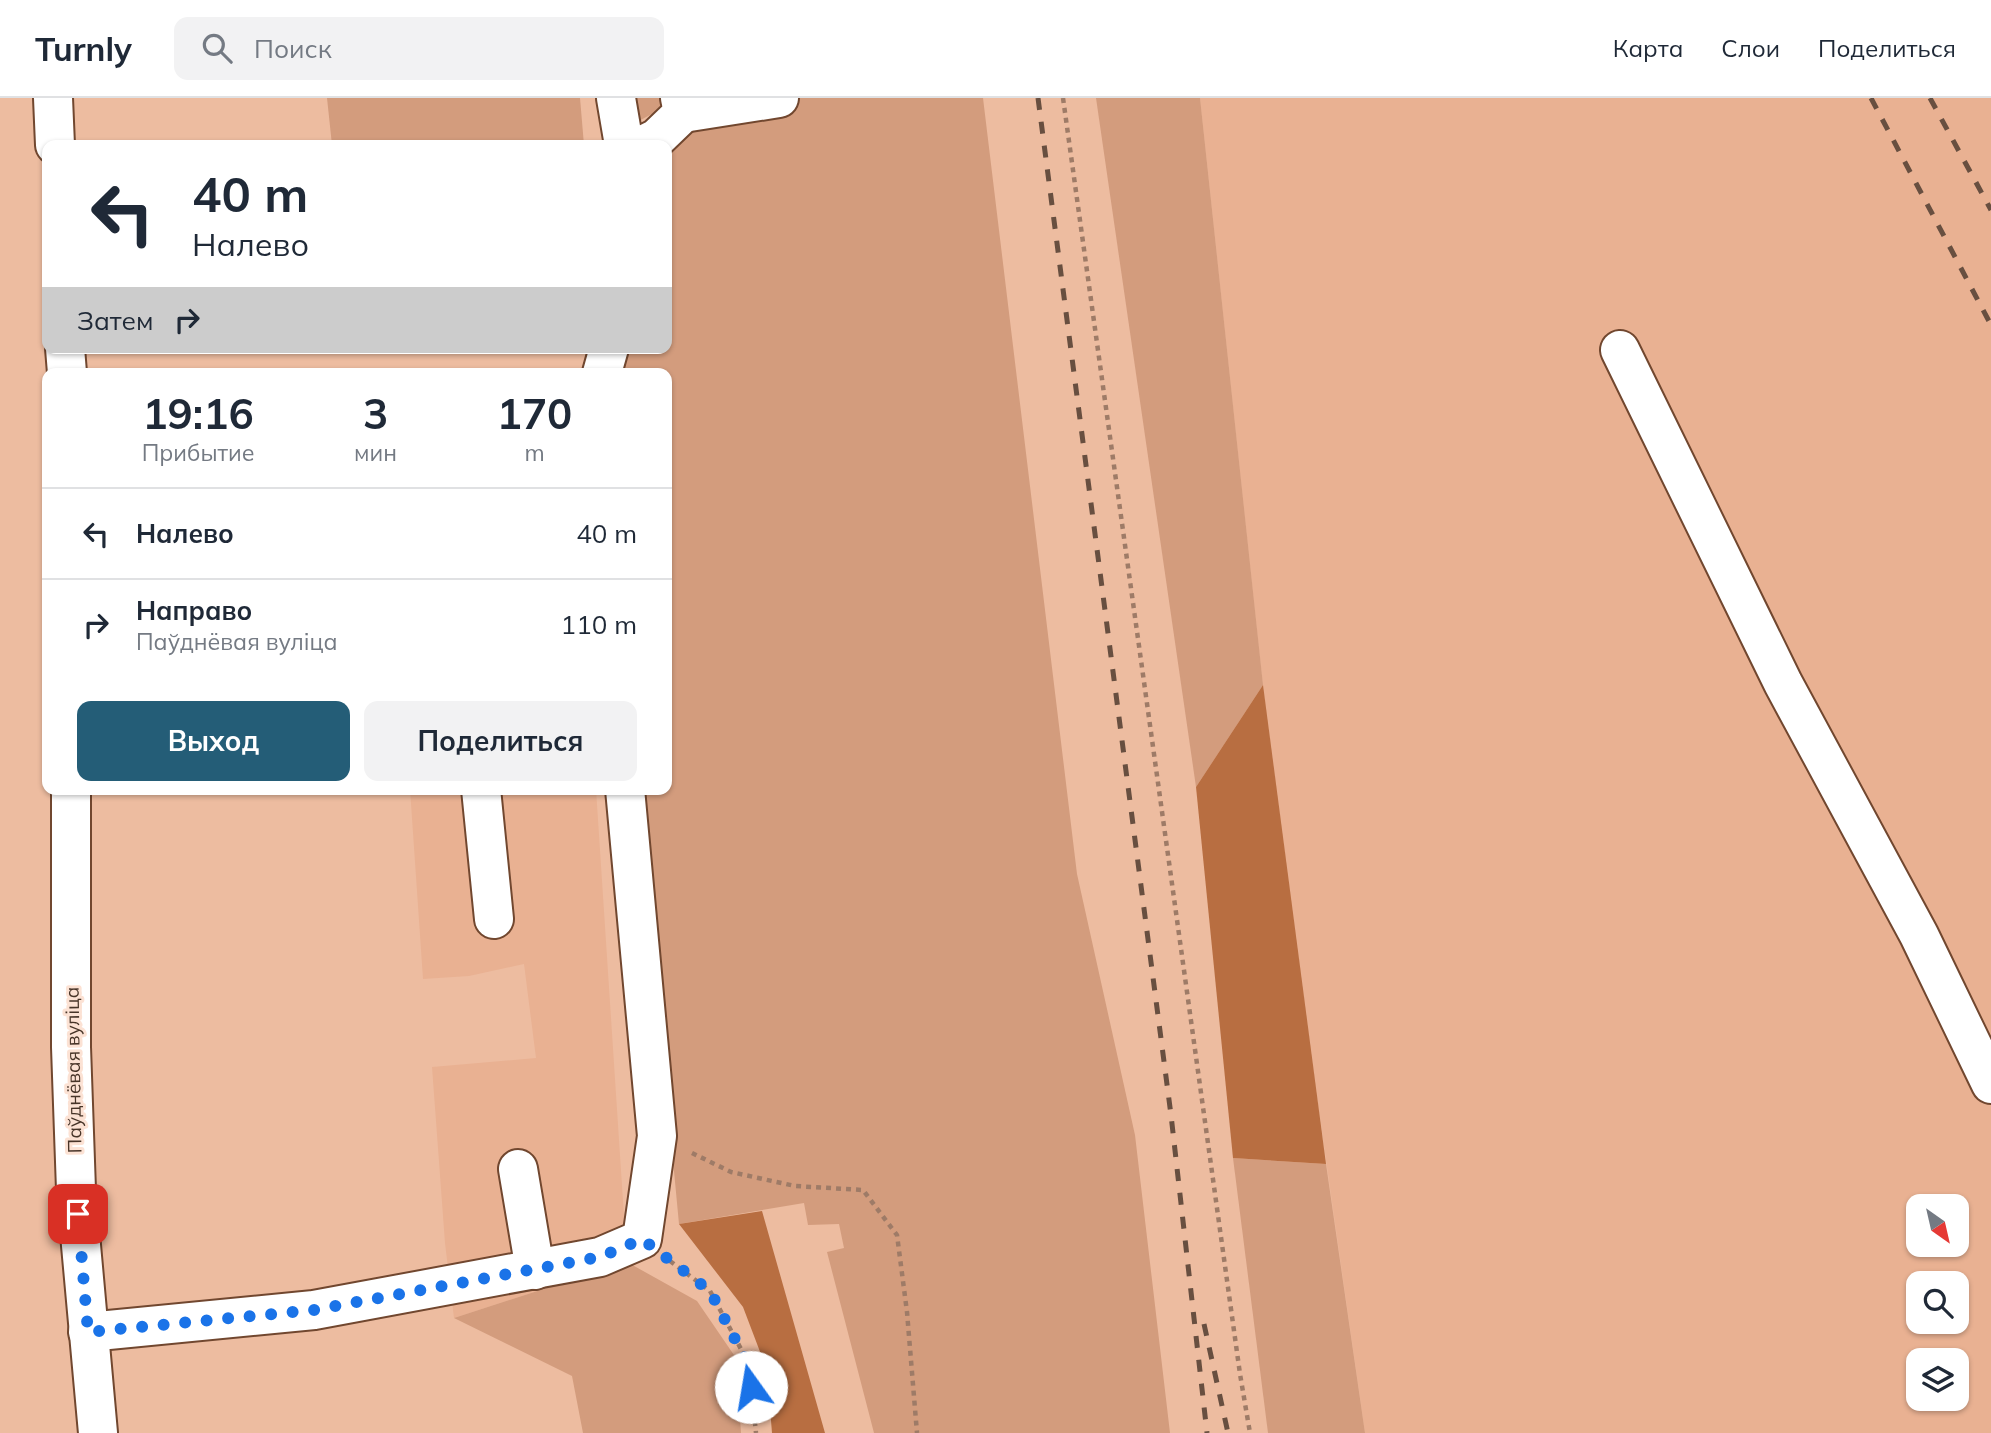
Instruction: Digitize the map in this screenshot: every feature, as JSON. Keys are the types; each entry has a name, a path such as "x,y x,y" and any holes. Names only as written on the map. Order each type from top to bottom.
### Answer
{"street":[{"path":"53,98 55,140"},
{"path":"616,98 623,140"},
{"path":"653,140 681,106 779,98"},
{"path":"1620,350 1783,682 1919,935 1991,1084"},
{"name":"Паўднёвая вуліца","path":"71,795 71,1060 76,1190 98,1433"},
{"path":"482,795 494,919"},
{"path":"88,1332 314,1310 600,1257 642,1239 657,1136 626,795"},
{"path":"518,1168 535,1270"}],"path":[{"path":"1063,98 1250,1433"},
{"path":"657,1136 731,1172 795,1186 863,1190 897,1235 907,1312 917,1433"},
{"path":"642,1239 710,1291 748,1364 755,1433"}],"shaded area":[{"path":"327,98 580,98 584,140 331,140"},
{"path":"630,98 664,98 665,107 635,123"},
{"path":"691,98 983,98 1077,874 1135,1135 1170,1433 874,1433 827,1252 844,1248 839,1224 808,1225 804,1203 679,1224 639,795 672,795 672,368 615,368 619,354 672,354 672,140 670,140"},
{"path":"1096,98 1200,98 1263,685 1196,787"},
{"path":"1200,98 1991,98 1991,1433 1365,1433 1277,817"},
{"path":"1263,685 1326,1164 1233,1158 1196,787"},
{"path":"410,795 596,795 627,1262 454,1318 445,1243 432,1067 536,1058 524,964 469,976 423,979"},
{"path":"1233,1158 1326,1164 1365,1433 1268,1433"},
{"path":"762,1211 825,1433 772,1433 767,1370 743,1307 679,1224"},
{"path":"627,1262 697,1301 736,1358 741,1433 583,1433 572,1376 454,1318"}],"railway":[{"path":"1038,98 1171,1115 1207,1433"},
{"path":"1871,98 1991,325"},
{"path":"1930,98 1991,210"},
{"path":"1204,1324 1228,1433"}],"route":[{"path":"78,1214 88,1332 314,1310 600,1257 642,1239 710,1291 748,1364 751,1387"}]}
